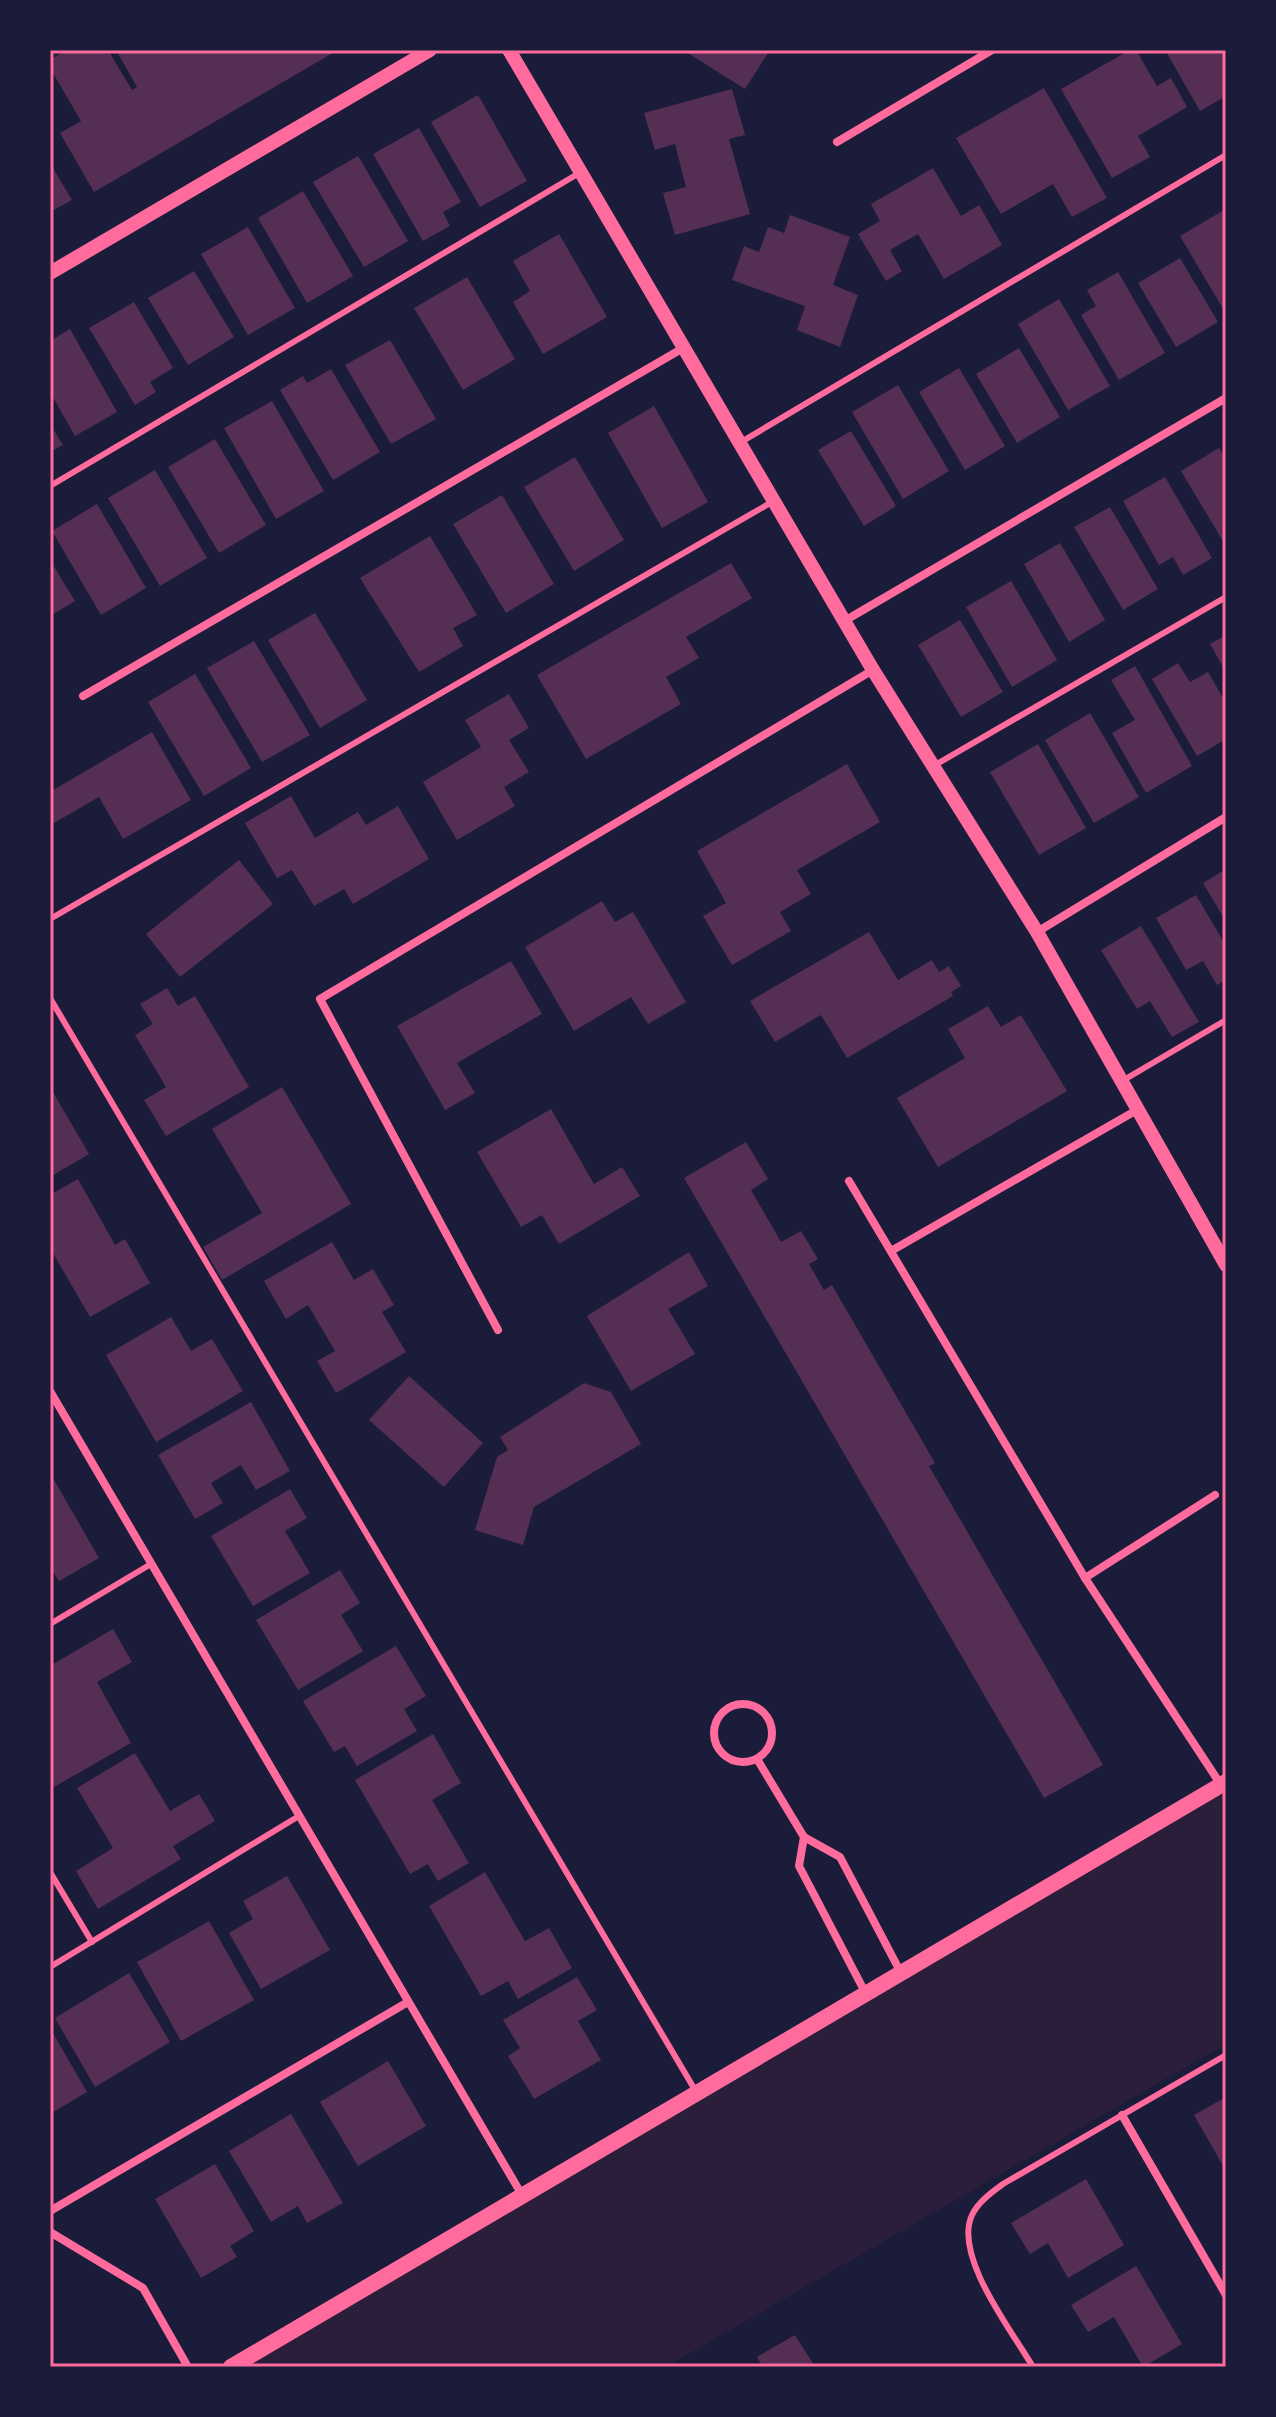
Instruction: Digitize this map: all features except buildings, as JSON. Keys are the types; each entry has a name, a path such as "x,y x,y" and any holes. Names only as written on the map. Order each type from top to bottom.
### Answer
{"main road":[{"path":"231,2367 1223,1783"}],"street":[{"path":"50,273 430,50"},
{"path":"509,50 873,670 1037,932 1226,1265"},
{"path":"837,142 992,50"},
{"path":"83,696 685,346"},
{"path":"846,620 1226,398"},
{"path":"498,1330 320,999 873,670"},
{"path":"1037,932 1226,817"},
{"path":"891,1251 1137,1110"},
{"path":"849,1181 1085,1578 1223,1783"},
{"path":"50,1391 522,2195"},
{"path":"50,1415 60,1409"},
{"path":"1085,1578 1215,1495"},
{"path":"751,1704 769,1718 771,1741 757,1759 735,1761 717,1747 714,1724 728,1707 751,1704"},
{"path":"757,1759 804,1837 840,1857 901,1973"},
{"path":"804,1837 799,1866 866,1994"},
{"path":"50,2211 408,2002"},
{"path":"1122,2115 1226,2295"},
{"path":"50,2232 143,2288 188,2367"}],"lane":[{"path":"741,442 1226,155"},
{"path":"50,486 582,171"},
{"path":"50,919 775,501"},
{"path":"932,767 1226,597"},
{"path":"50,998 696,2093"},
{"path":"1122,1082 1226,1020"},
{"path":"50,1624 151,1564"},
{"path":"50,1967 299,1816"},
{"path":"50,1872 92,1942"},
{"path":"1033,2367 976,2269 968,2248 973,2214 1003,2184 1226,2055"}],"shaded area":[{"path":"1226,1790 1226,2044 666,2367 233,2367"}]}
